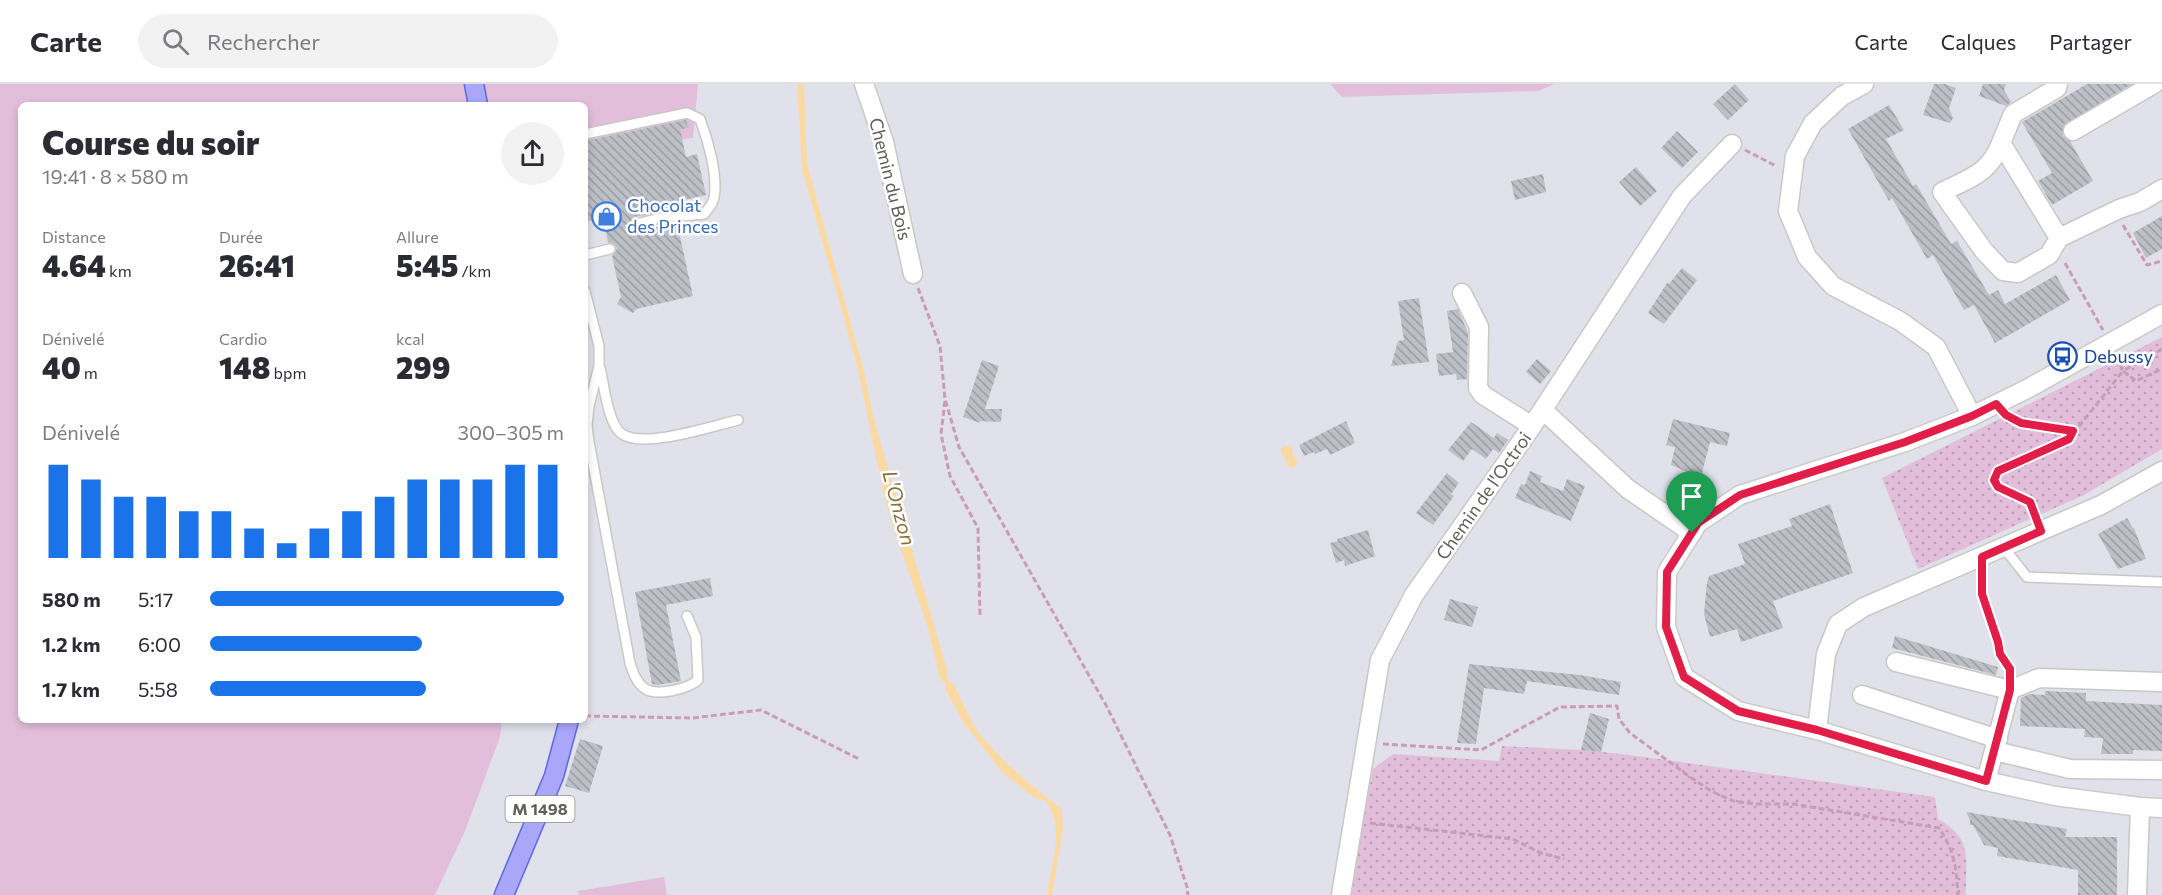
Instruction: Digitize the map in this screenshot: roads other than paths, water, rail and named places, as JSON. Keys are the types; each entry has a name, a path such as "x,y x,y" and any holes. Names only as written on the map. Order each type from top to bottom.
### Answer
{"main road":[{"path":"474,84 477,102"},
{"name":"M 1498","path":"504,895 554,777 568,723"}],"street":[{"name":"Chemin du Bois","path":"864,84 884,142 913,274"},
{"path":"1864,84 1842,96 1813,123 1795,156 1788,211 1807,257 1833,286 1900,321 1936,347 1972,416"},
{"path":"2058,84 2057,88 2013,114 1995,158 1985,169 1942,192 1984,251 2003,271 2018,273 2049,255 2057,242 2114,211 2140,202 2162,189"},
{"path":"2073,131 2154,84"},
{"path":"2001,143 2057,242"},
{"name":"Chemin de l'Octroi","path":"1341,895 1380,660 1394,633 1414,596 1543,410 1682,196 1739,147"},
{"path":"1462,293 1479,327 1478,388 1483,395 1532,426"},
{"path":"2162,314 2111,344 1972,416 1905,442 1740,495 1698,523 1667,572 1666,627 1684,677 1738,711 1817,730 1986,781 2055,796 2162,808"},
{"path":"1543,410 1628,489 1692,533"},
{"path":"1817,730 1826,654 1838,624 1881,599 2101,505 2162,471"},
{"path":"1896,662 2010,690 2039,678 2162,682"},
{"path":"1986,781 2010,690"},
{"path":"1862,695 1996,745 2070,769 2162,770"},
{"path":"2137,895 2140,807"}],"lane":[{"path":"588,133 687,113 700,119 708,139 714,200 704,214 660,218 636,224"},
{"path":"588,254 610,249"},
{"path":"588,303 599,346 599,366 612,421 622,434 639,439 660,438 738,420"},
{"path":"588,416 599,366"},
{"path":"588,434 630,663 636,680 644,688 653,692 664,691 691,686 698,680 696,637 687,616"},
{"path":"2004,548 2027,577 2162,582"}],"water":[{"path":"797,84 804,84 807,164 865,375 873,416 948,673 941,683 928,628 883,491 857,366 802,169"},
{"path":"1285,445 1292,448 1293,455 1298,461 1294,468 1287,466 1286,459 1281,453"},
{"path":"952,681 973,723 989,745 1019,774 1062,809 1063,830 1052,895 1047,895 1056,834 1051,811 1045,801 1033,797 1002,772 963,722 945,689"}],"waterway":[{"name":"L'Onzon","path":"944,674 950,691"}],"place":[{"name":"Chocolat des Princes","path":"606,216"},
{"name":"Debussy","path":"2063,357"}]}
